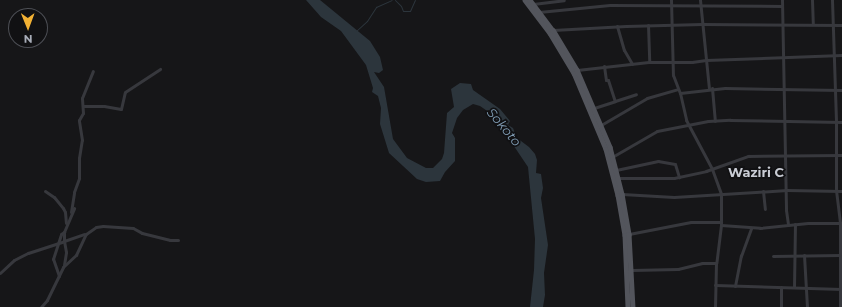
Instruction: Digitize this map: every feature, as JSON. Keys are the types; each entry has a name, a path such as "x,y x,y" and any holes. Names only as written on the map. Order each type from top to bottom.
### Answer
{"main road":[{"path":"525,0 550,33 574,73 606,149 614,178 625,235 628,307"},
{"path":"531,2 553,30 577,70 601,125 612,157 622,194 629,234 633,307"}],"street":[{"path":"531,2 564,0"},
{"path":"671,0 673,75 689,126 712,169 721,194 721,224 716,263 715,307"},
{"path":"700,0 706,60 715,121"},
{"path":"782,0 783,88 787,190 786,210 788,225"},
{"path":"812,0 813,24"},
{"path":"832,0 835,56 834,90 836,122 836,190 841,223 840,307"},
{"path":"540,12 610,5 782,6"},
{"path":"553,30 617,26 702,24 842,25"},
{"path":"648,25 649,62"},
{"path":"617,26 624,50 632,64"},
{"path":"577,70 649,62 692,62 706,60 842,55"},
{"path":"604,66 606,80 608,80 615,101"},
{"path":"83,106 104,106 121,109 125,92 160,68"},
{"path":"41,307 48,300 63,267 66,252 64,232 71,212 78,178 78,158 82,140 79,120 83,113 82,98 93,71"},
{"path":"601,125 647,98 679,91 710,88 842,90"},
{"path":"594,108 636,94"},
{"path":"612,157 657,131 715,121 842,122"},
{"path":"618,178 669,179 712,169 748,156 842,155"},
{"path":"616,170 658,161 675,164 679,177"},
{"path":"622,194 674,197 787,190 842,191"},
{"path":"45,191 54,197 63,208 67,224"},
{"path":"763,191 765,209"},
{"path":"71,212 74,208"},
{"path":"629,234 691,222 751,228 795,224 841,223"},
{"path":"794,287 795,224"},
{"path":"0,273 14,260 42,247 86,234 96,227 124,226 170,240 178,240"},
{"path":"735,286 741,256 751,228"},
{"path":"59,276 53,259 61,234 64,232"},
{"path":"63,267 74,259 86,234"},
{"path":"773,256 840,255"},
{"path":"804,256 807,307"},
{"path":"632,270 678,269 702,263 716,263"},
{"path":"715,286 841,288"},
{"path":"781,287 781,307"}],"water":[{"name":"Sokoto","path":"306,0 320,0 370,41 380,57 383,70 379,73 374,72 384,87 393,139 407,158 426,168 433,168 442,159 444,153 447,113 454,107 451,89 460,83 471,84 473,90 500,109 510,121 508,125 513,128 517,138 529,147 535,154 537,160 536,173 541,174 543,188 541,198 548,245 544,273 545,295 543,307 530,307 534,270 535,239 528,167 493,115 480,106 473,104 463,110 457,118 452,133 455,138 455,161 445,172 440,181 426,182 417,179 389,153 380,124 381,108 378,96 372,92 373,88 366,65 341,31 321,17"}],"waterway":[{"path":"356,31 367,21 376,7 392,0"},
{"path":"395,0 401,6 403,11 410,11 415,0"}],"district":[{"name":"Waziri C","path":"756,172"}]}
